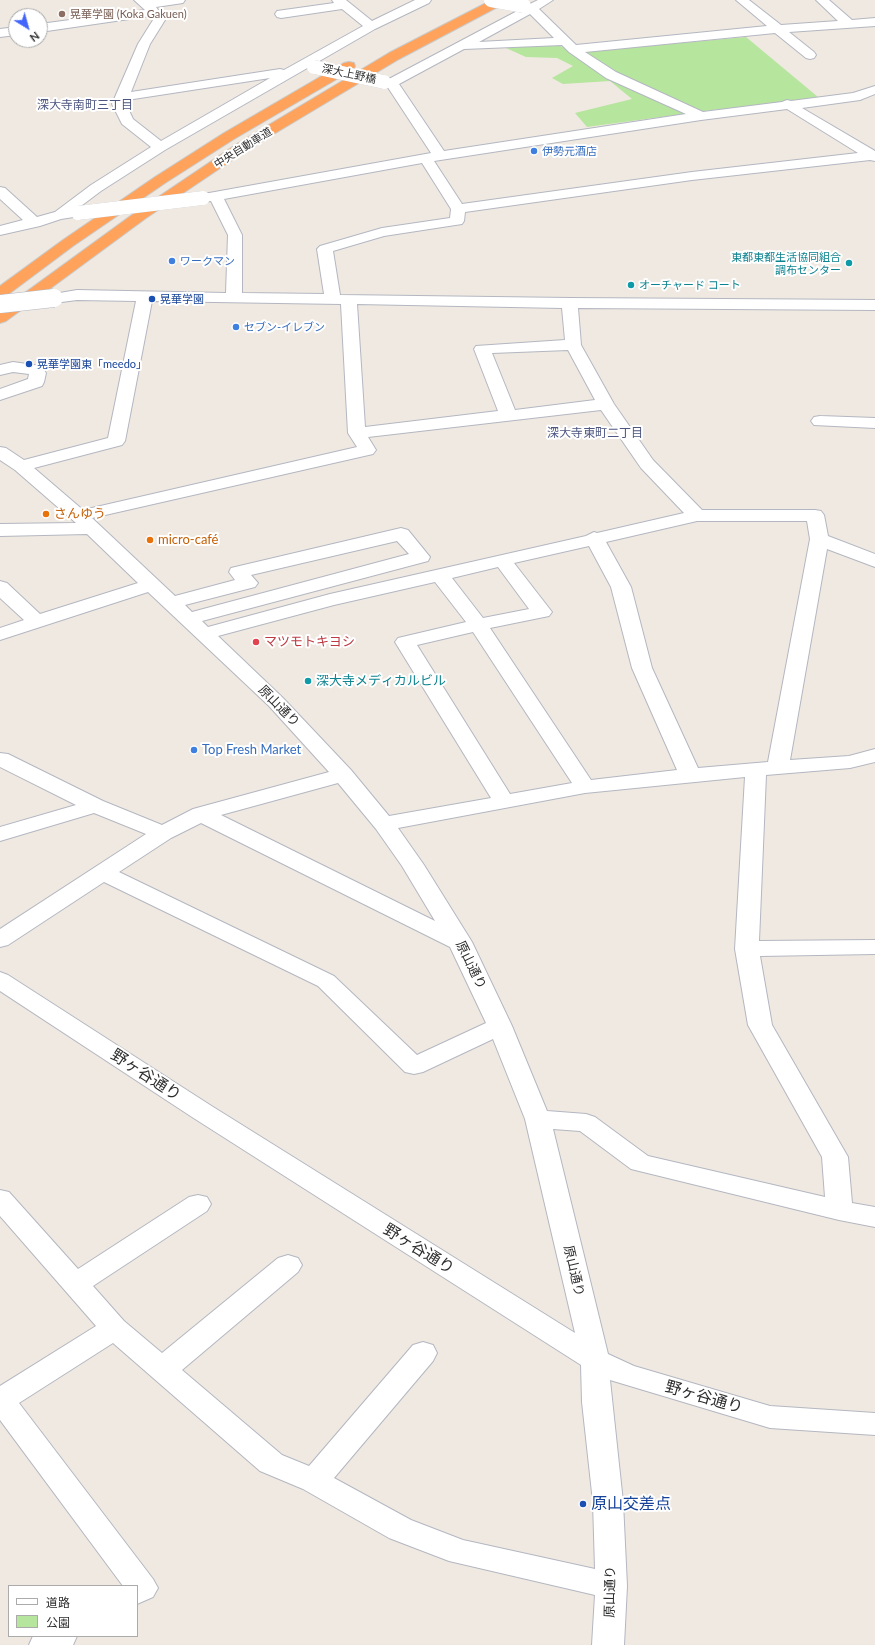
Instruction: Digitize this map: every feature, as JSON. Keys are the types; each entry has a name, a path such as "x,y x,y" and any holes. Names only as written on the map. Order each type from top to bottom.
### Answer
{"highway":[{"name":"中央自動車道","path":"0,318 141,215 242,147 394,56 501,0"},
{"name":"中央自動車道","path":"0,293 68,243 160,180 228,136 357,61"}],"street":[{"path":"48,26 179,0"},
{"path":"60,215 96,188 160,147 303,68 371,26 425,0"},
{"path":"491,0 527,7 569,45 611,75 701,116"},
{"path":"440,156 388,83 461,46 527,7 547,0"},
{"path":"742,0 810,55"},
{"path":"822,0 849,24"},
{"path":"281,14 341,2 371,26"},
{"path":"147,6 159,20 144,44 119,104 127,121 160,147"},
{"path":"461,46 569,45 875,22"},
{"path":"122,97 303,68"},
{"name":"深大上野橋","path":"303,68 388,83"},
{"path":"0,231 35,223 60,215 210,197 425,158 701,116 787,104 856,97 875,90"},
{"path":"787,104 874,155"},
{"path":"458,210 692,176 874,155"},
{"path":"0,530 86,522 367,450 357,433 340,299 325,248 382,232 457,221 458,210 425,158"},
{"path":"0,191 35,223"},
{"path":"210,197 235,235 234,297"},
{"path":"0,304 78,295 570,303 875,306"},
{"path":"21,466 116,441 145,296"},
{"path":"570,303 573,345 606,404 647,464 697,516"},
{"path":"508,414 482,349 573,345"},
{"path":"0,370 13,367 35,370 38,373 36,382 0,395"},
{"path":"357,433 508,414 606,404"},
{"path":"820,421 875,423"},
{"name":"原山通り","path":"0,452 21,466 86,522 150,585 196,626 276,702 343,775 384,824 413,865 460,942 500,1026 538,1119 595,1360 596,1402 608,1502 611,1586 608,1645"},
{"path":"196,626 330,600 594,538 697,516 815,515 819,539 767,769 747,949 760,1025 835,1157 839,1210"},
{"path":"171,604 248,583 238,572 401,534 421,557 196,626"},
{"path":"594,538 621,587 642,668 690,775"},
{"path":"819,539 875,561"},
{"path":"502,560 542,612 405,642 504,802"},
{"path":"440,575 478,625 585,788"},
{"path":"0,634 150,585"},
{"path":"0,587 37,622"},
{"path":"384,824 585,788 690,775 850,762 875,755"},
{"path":"0,759 96,806 163,833"},
{"path":"0,940 103,874 163,833 201,814 343,775"},
{"path":"0,834 96,806"},
{"path":"201,814 460,942"},
{"path":"103,874 326,981 414,1066 500,1026"},
{"path":"747,949 875,947"},
{"name":"野ヶ谷通り","path":"0,980 201,1111 595,1360 625,1374 770,1417 875,1424"},
{"path":"538,1119 586,1123 640,1163 839,1210 875,1217"},
{"path":"0,1199 114,1328 271,1462 314,1481 400,1529 460,1552 611,1586"},
{"path":"75,1285 198,1204"},
{"path":"163,1369 288,1265"},
{"path":"114,1328 1,1400 142,1588 138,1590"},
{"path":"314,1481 423,1353"},
{"path":"46,1645 59,1637"}],"green space":[{"path":"746,37 818,97 752,106 733,116 720,109 587,127 575,113 632,99 610,81 563,84 552,78 573,66 557,58 526,57 506,48 554,44 565,48 594,51"}],"place":[{"name":"晃華学園 (Koka Gakuen)","path":"62,14"},
{"name":"伊勢元酒店","path":"534,151"},
{"name":"ワークマン","path":"172,261"},
{"name":"東都東都生活協同組合 調布センター","path":"849,263"},
{"name":"オーチャード コート","path":"631,285"},
{"name":"晃華学園","path":"152,299"},
{"name":"セブン-イレブン","path":"236,327"},
{"name":"晃華学園東「meedo」","path":"29,364"},
{"name":"さんゆう","path":"46,514"},
{"name":"micro-café","path":"150,540"},
{"name":"マツモトキヨシ","path":"256,642"},
{"name":"深大寺メディカルビル","path":"308,681"},
{"name":"Top Fresh Market","path":"194,750"},
{"name":"原山交差点","path":"583,1504"}],"district":[{"name":"深大寺南町三丁目","path":"85,105"},
{"name":"深大寺東町二丁目","path":"595,433"}]}
